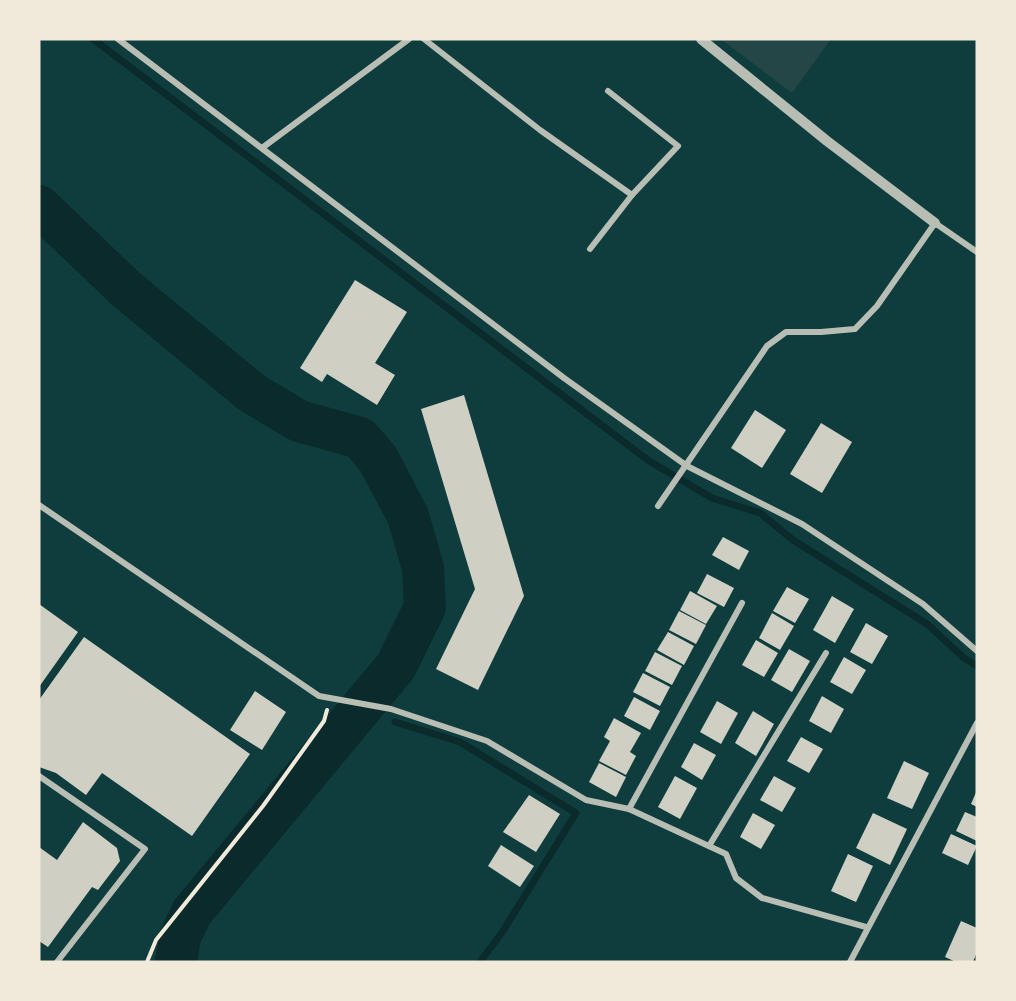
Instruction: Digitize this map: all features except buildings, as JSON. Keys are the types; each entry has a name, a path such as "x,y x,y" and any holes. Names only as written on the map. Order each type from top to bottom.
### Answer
{"street":[{"path":"118,39 564,378 687,466 802,524 923,604 977,651"},
{"path":"262,148 409,39"},
{"path":"424,39 540,130 632,195"},
{"path":"701,39 827,141 935,224 977,252"},
{"path":"590,249 632,195 678,146 608,91"},
{"path":"658,506 682,474 767,346 786,332 855,329 877,306 935,224"},
{"path":"39,505 319,696 391,709 487,741 586,800 629,809 726,854 736,878 762,898 866,927"},
{"path":"629,809 742,603"},
{"path":"709,846 826,653"},
{"path":"850,962 866,927 977,723"},
{"path":"39,776 145,849 57,962"}],"path":[{"path":"147,962 156,940 263,806 324,721 331,699"}],"shaded area":[{"path":"721,39 831,39 792,93"}],"waterway":[{"path":"93,39 649,461 712,498 760,513 793,540 927,624 964,658 977,666"},
{"path":"39,206 126,289 252,393 299,421 360,438 378,459 408,516 423,568 425,607 396,666 192,912 180,937 176,962"},
{"path":"395,722 460,742 576,813 503,931 480,962"}]}
